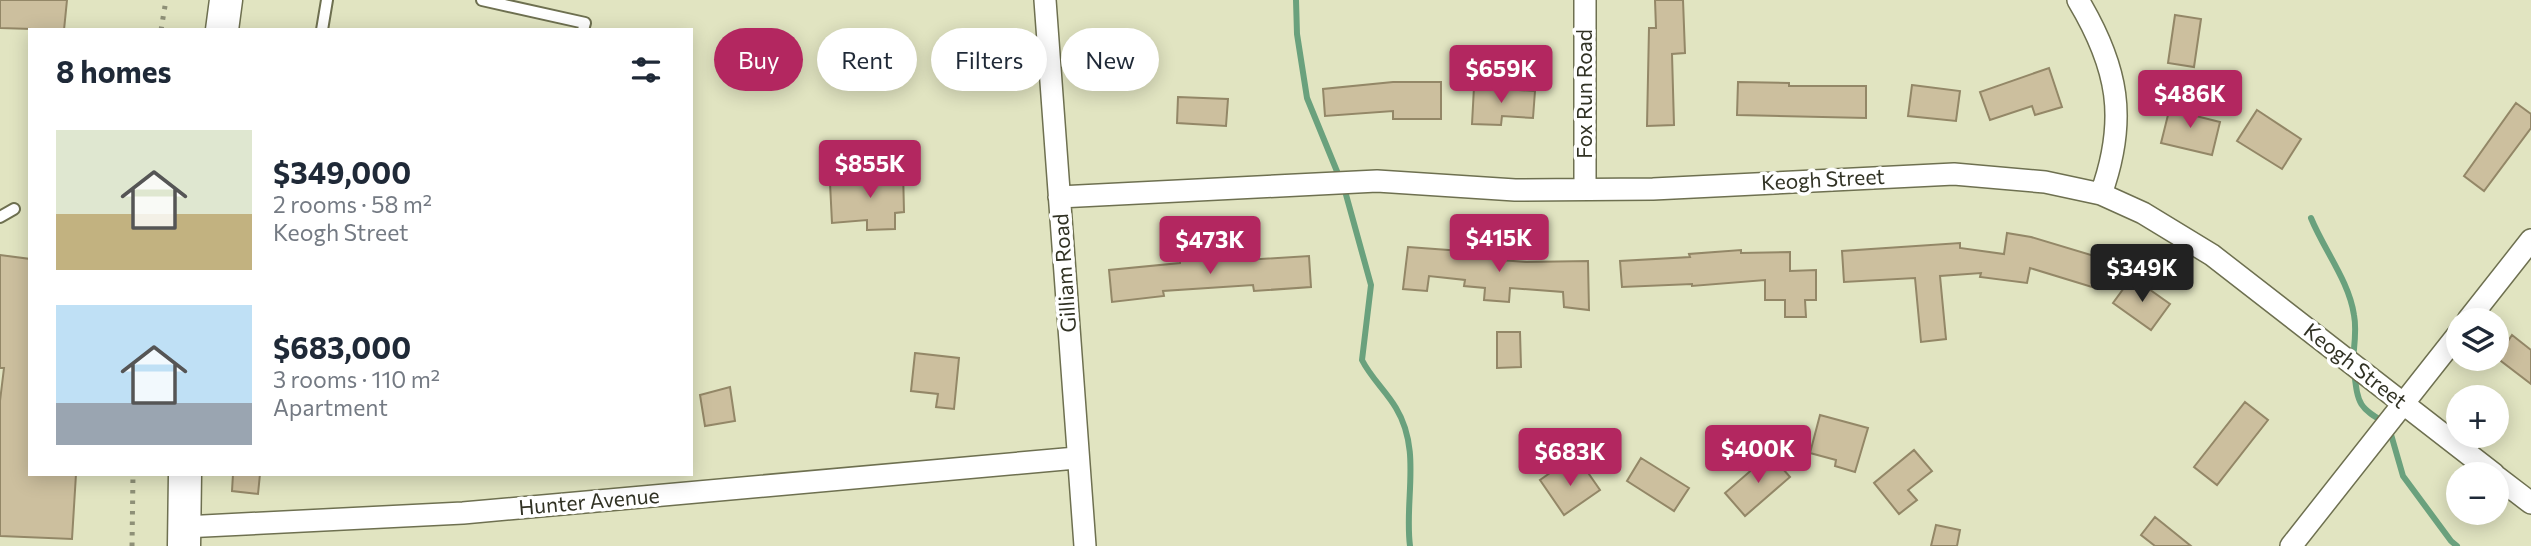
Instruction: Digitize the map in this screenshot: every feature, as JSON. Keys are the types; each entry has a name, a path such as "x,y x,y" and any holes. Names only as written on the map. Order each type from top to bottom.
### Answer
{"street":[{"path":"222,28 226,0"},
{"name":"Gilliam Road","path":"1045,0 1076,458 1085,546"},
{"name":"Fox Run Road","path":"1585,0 1585,188"},
{"path":"2078,0 2103,45 2116,100 2116,136 2101,194"},
{"name":"Keogh Street","path":"1059,197 1377,181 1515,190 1653,189 1954,174 2045,182 2101,194 2143,214 2212,255 2477,462"},
{"path":"2477,308 2531,240"},
{"path":"2291,546 2446,349"},
{"name":"Hunter Avenue","path":"184,537 1076,458"},
{"path":"184,537 185,476"},
{"name":"Keogh Street","path":"2509,486 2531,503"}],"lane":[{"path":"322,28 327,0"},
{"path":"482,0 526,4 585,23 584,28"},
{"path":"0,217 14,209"}],"building":[{"path":"0,0 67,0 64,28 0,28"},
{"path":"1655,0 1683,0 1685,53 1672,54 1674,125 1647,126 1649,28 1656,28"},
{"path":"2175,15 2201,19 2194,67 2168,63"},
{"path":"2049,68 2062,107 2035,115 2032,106 1990,120 1980,92"},
{"path":"1393,82 1441,82 1441,119 1393,119 1393,111 1325,116 1323,89"},
{"path":"1738,82 1789,83 1789,86 1866,86 1866,118 1737,115"},
{"path":"1912,85 1960,91 1956,121 1908,116"},
{"path":"1474,87 1535,91 1533,118 1502,116 1501,125 1472,124"},
{"path":"1178,97 1228,99 1226,126 1177,123"},
{"path":"2179,100 2199,105 2196,116 2220,122 2212,155 2161,143 2169,111 2176,113"},
{"path":"2516,103 2531,114 2531,128 2484,191 2464,176"},
{"path":"2257,110 2301,139 2282,169 2237,141"},
{"path":"903,169 904,212 895,213 895,229 867,230 867,220 832,223 830,183 866,181 865,171"},
{"path":"2007,233 2031,237 2101,258 2092,287 2030,268 2027,283 1980,277 1981,273 1940,276 1946,339 1921,342 1915,278 1844,282 1842,251 1960,243 1960,248 2004,254"},
{"path":"1408,247 1502,254 1501,260 1526,262 1588,261 1589,310 1564,307 1563,292 1510,288 1509,302 1484,300 1485,288 1464,286 1465,280 1429,276 1427,291 1403,289"},
{"path":"1741,250 1741,253 1790,252 1790,271 1816,270 1816,300 1805,300 1806,317 1785,317 1785,300 1765,300 1765,280 1692,286 1622,287 1620,261 1690,257 1689,254"},
{"path":"0,255 28,259 28,476 76,476 72,539 0,536 0,401 4,368 0,368"},
{"path":"1309,256 1311,287 1254,291 1253,285 1163,291 1164,296 1112,302 1109,270 1180,263 1180,260 1231,257 1231,261"},
{"path":"2132,277 2170,304 2151,330 2113,303"},
{"path":"1497,332 1520,332 1521,367 1497,368"},
{"path":"2512,335 2531,350 2531,384 2509,367 2509,340"},
{"path":"915,353 959,358 954,409 936,407 938,394 911,391"},
{"path":"730,387 735,421 705,426 700,395"},
{"path":"2245,402 2268,420 2217,485 2194,467"},
{"path":"1820,415 1868,428 1855,472 1835,466 1836,460 1810,453"},
{"path":"1914,450 1932,471 1908,490 1917,500 1899,514 1874,483"},
{"path":"1770,454 1790,477 1745,516 1725,493"},
{"path":"1641,458 1689,488 1674,511 1627,481"},
{"path":"1560,466 1568,479 1584,467 1600,490 1564,515 1540,480"},
{"path":"233,476 260,476 258,494 232,491"},
{"path":"2155,517 2191,546 2155,546 2141,535"},
{"path":"1936,525 1960,530 1957,546 1931,546"}],"waterway":[{"path":"1296,0 1297,34 1307,98 1345,191 1371,285 1362,360 1396,408 1408,441 1410,546"},
{"path":"2311,218 2342,278 2351,302 2355,326 2353,360"},
{"path":"2354,371 2361,404 2388,424 2403,476 2457,546"}],"railway":[{"path":"161,28 166,0"},
{"path":"132,546 133,476"}]}
